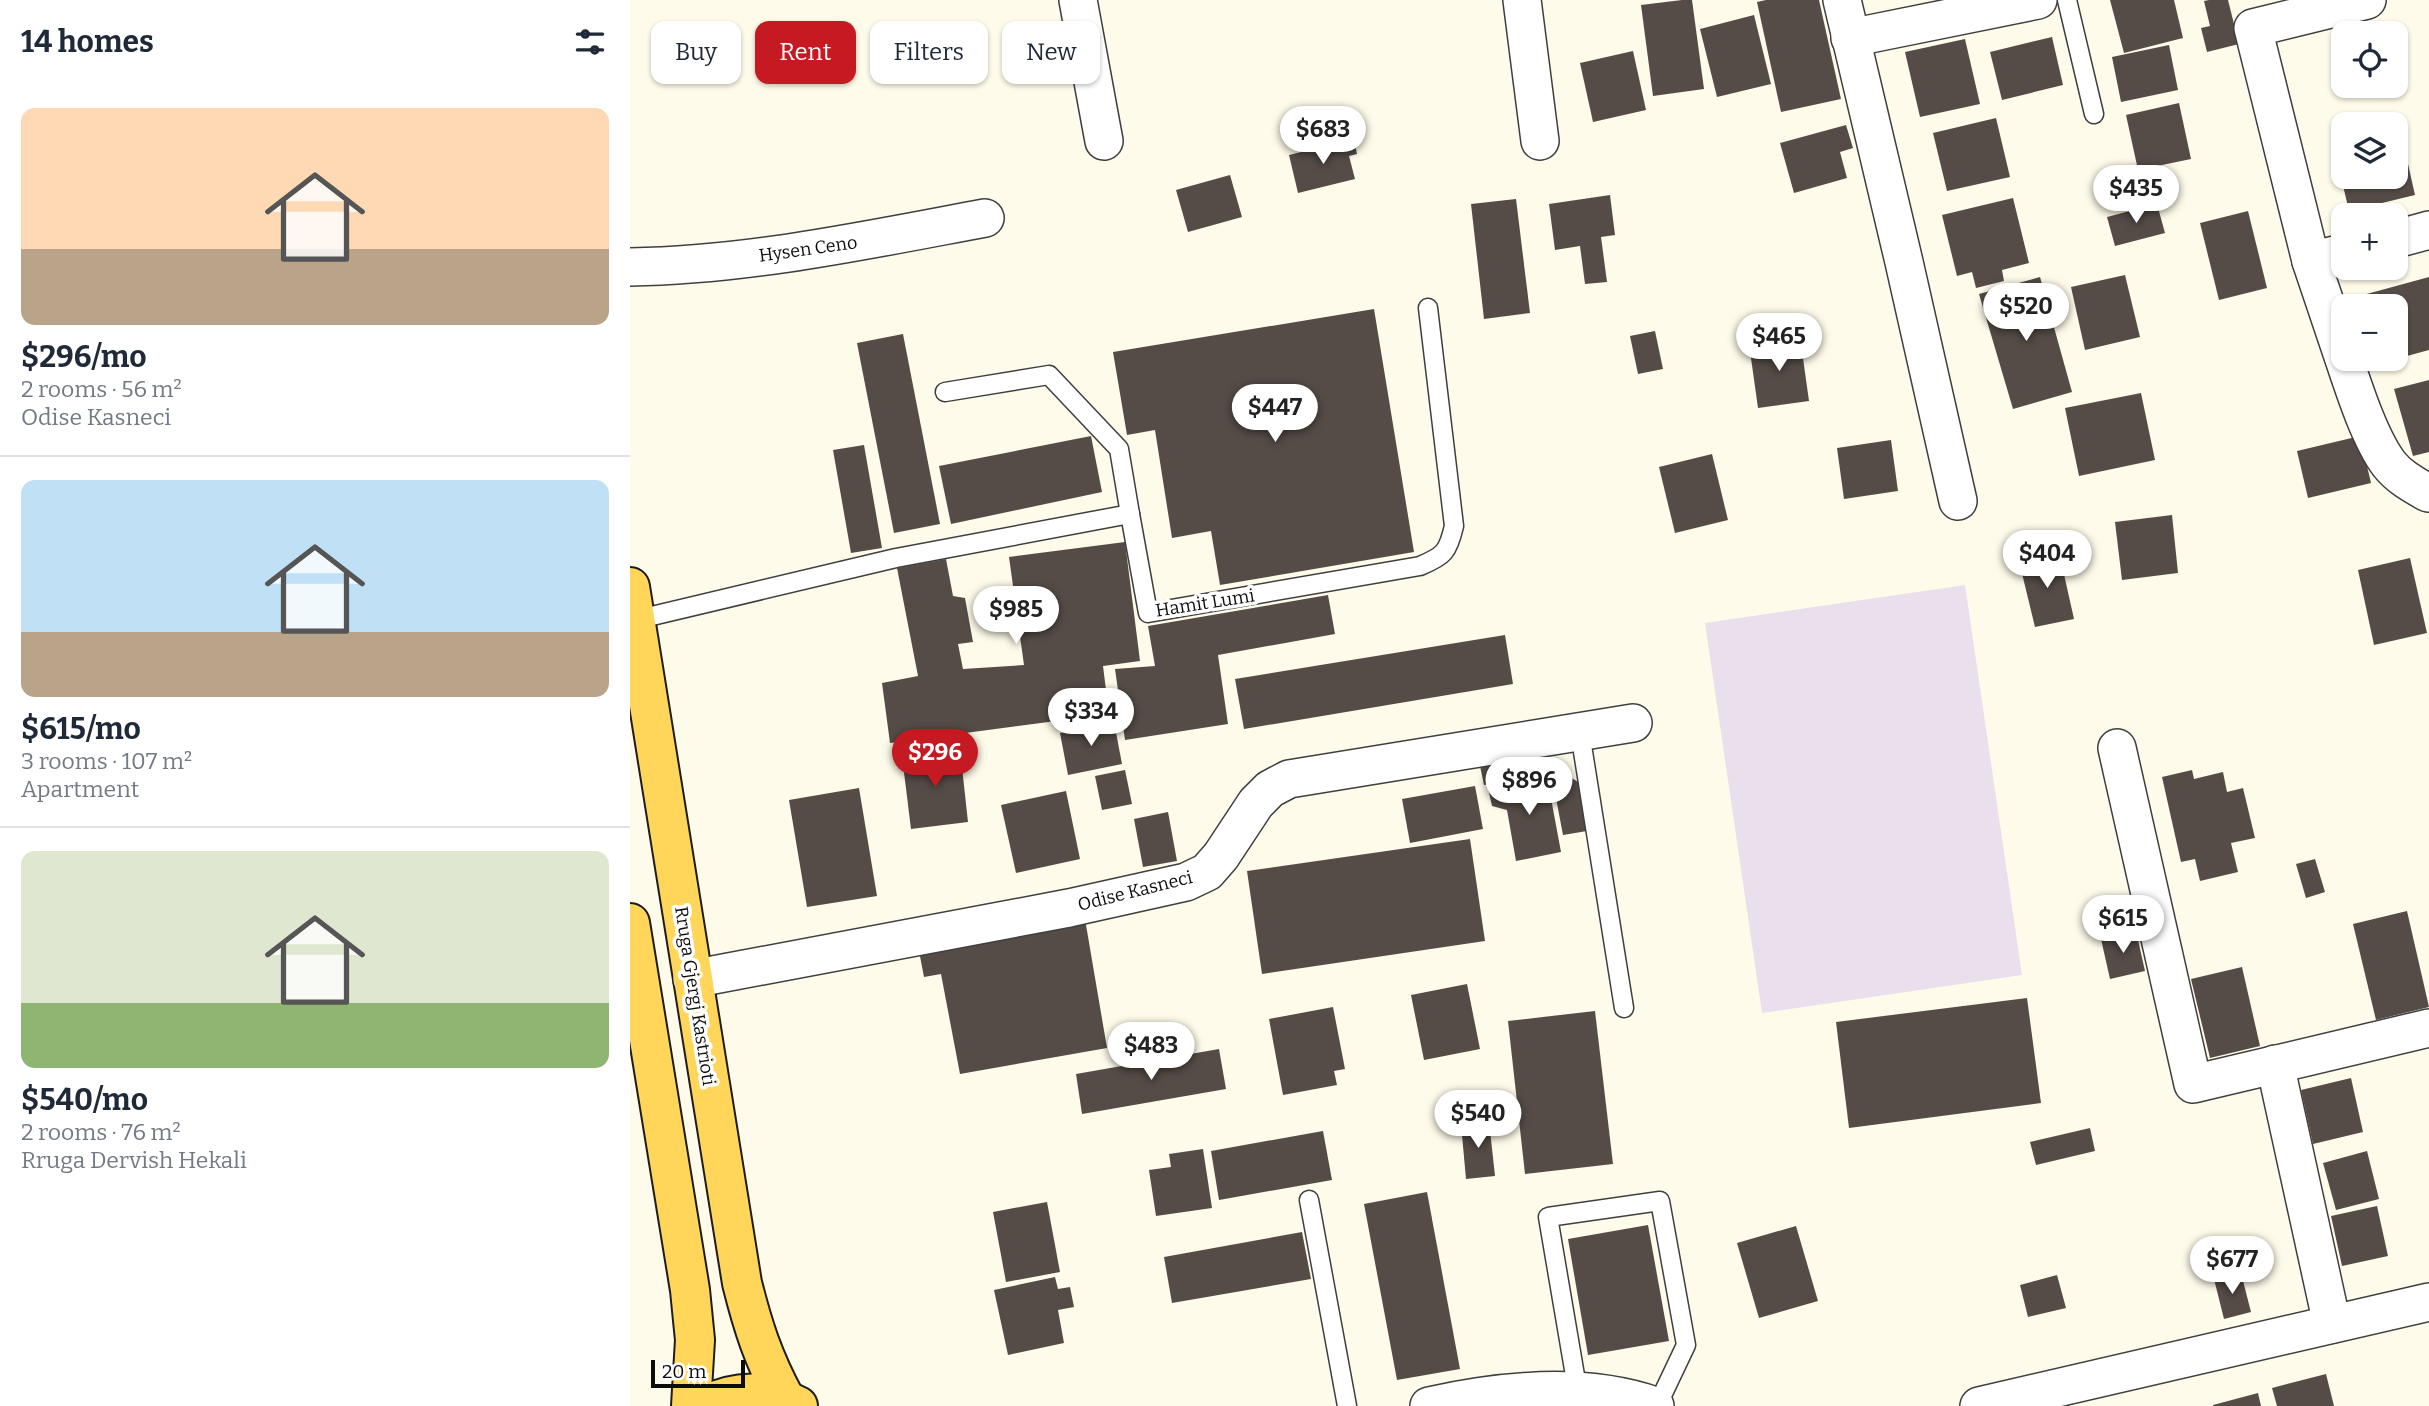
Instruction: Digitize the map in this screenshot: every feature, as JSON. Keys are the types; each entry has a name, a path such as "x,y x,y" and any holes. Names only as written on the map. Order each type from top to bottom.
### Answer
{"main road":[{"name":"Rruga Gjergj Kastrioti","path":"633,603 745,1294 766,1363 791,1402"},
{"path":"630,923 690,1290 695,1339 691,1406"},
{"path":"703,1406 719,1398 752,1392 791,1402"}],"street":[{"path":"1078,0 1104,141"},
{"path":"1522,0 1539,141"},
{"path":"1842,0 1958,501"},
{"path":"1850,38 2038,0"},
{"path":"2333,294 2327,257 2249,14 2367,0"},
{"name":"Hysen Ceno","path":"630,267 727,260 826,248 985,218"},
{"path":"2408,236 2429,230"},
{"path":"2349,371 2389,464 2408,481 2429,493 2429,499"},
{"name":"Odise Kasneci","path":"692,979 1069,908 1186,882 1207,872 1221,856 1256,803 1270,789 1289,779 1633,723"},
{"path":"2117,748 2193,1084 2429,1028"},
{"path":"2275,1064 2332,1324"},
{"path":"1979,1406 2429,1302"},
{"path":"1429,1406 1465,1398 1536,1391 1634,1399 1656,1406"}],"lane":[{"path":"2067,0 2094,114"},
{"name":"Hamit Lumi","path":"1130,514 1148,613 1420,566 1441,557 1450,544 1454,526 1428,308"},
{"path":"633,603 1130,514 1119,449 1049,375 945,393"},
{"path":"1580,733 1624,1008"},
{"path":"1309,1200 1347,1406"},
{"path":"1578,1393 1548,1217 1660,1200 1686,1345 1656,1406"}],"shaded area":[{"path":"1965,585 2022,975 1762,1013 1705,623"}],"building":[{"path":"1692,0 1704,89 1653,96 1641,5"},
{"path":"1819,0 1841,99 1781,112 1757,2"},
{"path":"2110,0 2174,0 2183,38 2124,53"},
{"path":"2228,0 2239,44 2207,52 2201,28 2210,26 2204,1"},
{"path":"1754,15 1771,84 1717,97 1700,29"},
{"path":"2052,37 2063,85 2002,100 1990,52"},
{"path":"1965,39 1980,104 1920,117 1905,52"},
{"path":"2169,45 2178,90 2121,102 2112,57"},
{"path":"1633,51 1646,110 1593,122 1580,63"},
{"path":"2179,103 2191,159 2138,170 2126,115"},
{"path":"1996,118 2010,177 1947,191 1933,133"},
{"path":"1846,125 1853,148 1840,152 1847,178 1794,193 1780,143"},
{"path":"1354,139 1357,154 1349,156 1355,179 1298,193 1289,155"},
{"path":"2408,164 2415,195 2382,203 2347,203 2344,189 2408,189"},
{"path":"1230,175 1242,217 1188,232 1176,190"},
{"path":"1610,195 1615,235 1601,237 1607,282 1585,284 1580,246 1555,250 1549,204"},
{"path":"2013,198 2029,263 2002,270 2004,281 1976,288 1972,272 1957,276 1942,215"},
{"path":"1516,199 1530,313 1484,319 1471,204"},
{"path":"2157,204 2165,233 2115,246 2107,217"},
{"path":"2248,211 2267,288 2219,300 2200,223"},
{"path":"2125,275 2140,337 2085,350 2071,287"},
{"path":"2040,277 2072,392 2013,409 1979,294"},
{"path":"2429,277 2429,350 2408,356 2408,294 2367,294"},
{"path":"1374,309 1414,552 1220,585 1211,531 1172,538 1155,430 1127,435 1113,352"},
{"path":"1655,331 1663,369 1638,374 1630,336"},
{"path":"903,334 940,524 894,533 857,343"},
{"path":"1800,337 1809,401 1758,408 1749,344"},
{"path":"2429,380 2429,452 2413,456 2394,389"},
{"path":"2141,393 2155,460 2079,476 2065,408"},
{"path":"1091,436 1102,492 951,524 939,466"},
{"path":"2360,436 2371,483 2308,498 2297,451"},
{"path":"1891,440 1898,491 1844,499 1837,448"},
{"path":"864,445 882,548 851,553 833,450"},
{"path":"1712,454 1728,520 1675,533 1659,467"},
{"path":"2172,515 2178,573 2122,580 2115,522"},
{"path":"1125,542 1140,661 1103,666 1109,714 890,743 882,683 918,676 897,568 946,559 953,596 965,598 973,642 958,644 963,669 1024,665 1009,557"},
{"path":"2059,552 2074,619 2035,627 2019,561"},
{"path":"2410,558 2427,633 2374,645 2358,570"},
{"path":"1328,595 1335,634 1218,655 1228,724 1125,740 1115,669 1155,666 1148,626"},
{"path":"1505,635 1513,684 1244,729 1235,679"},
{"path":"1114,722 1122,764 1068,775 1060,733"},
{"path":"960,749 968,822 911,829 902,756"},
{"path":"1537,755 1578,782 1587,831 1563,835 1551,772 1484,785 1480,766"},
{"path":"1125,770 1132,804 1102,810 1095,776"},
{"path":"2192,770 2194,779 2223,772 2227,792 2243,788 2255,838 2231,843 2238,872 2200,881 2195,859 2181,862 2162,777"},
{"path":"1547,777 1561,852 1516,861 1507,810 1492,806 1488,788"},
{"path":"1475,786 1483,829 1410,843 1402,799"},
{"path":"859,788 877,896 807,907 789,800"},
{"path":"1066,791 1080,859 1016,873 1001,805"},
{"path":"1168,812 1177,861 1143,867 1134,819"},
{"path":"1470,839 1485,941 1262,974 1247,871"},
{"path":"2315,859 2325,892 2306,898 2296,864"},
{"path":"2407,911 2429,1007 2376,1020 2353,924"},
{"path":"1085,919 1107,1048 960,1074 941,974 924,977 919,951"},
{"path":"2136,931 2145,971 2110,979 2101,939"},
{"path":"2242,967 2260,1046 2210,1058 2191,979"},
{"path":"1467,984 1480,1049 1424,1060 1411,995"},
{"path":"2027,998 2041,1103 1849,1128 1836,1022"},
{"path":"1333,1007 1345,1069 1334,1071 1337,1085 1283,1095 1269,1019"},
{"path":"1595,1011 1613,1164 1525,1174 1508,1021"},
{"path":"1219,1049 1226,1089 1082,1114 1076,1074"},
{"path":"2351,1078 2363,1132 2313,1144 2301,1090"},
{"path":"1489,1121 1495,1176 1466,1179 1461,1124"},
{"path":"2090,1128 2095,1151 2036,1165 2030,1142"},
{"path":"1323,1131 1332,1180 1219,1200 1211,1151"},
{"path":"1203,1149 1212,1208 1156,1216 1149,1170 1171,1167 1169,1154"},
{"path":"2367,1151 2379,1199 2336,1210 2323,1163"},
{"path":"1427,1192 1460,1369 1397,1380 1364,1204"},
{"path":"1047,1202 1060,1272 1006,1282 993,1212"},
{"path":"2377,1206 2388,1256 2342,1266 2331,1216"},
{"path":"1648,1225 1669,1341 1588,1355 1568,1239"},
{"path":"1796,1226 1818,1301 1759,1318 1737,1243"},
{"path":"1302,1232 1311,1279 1172,1303 1164,1257"},
{"path":"2241,1273 2251,1312 2224,1319 2214,1279"},
{"path":"2057,1275 2066,1308 2028,1317 2020,1285"},
{"path":"1055,1277 1058,1289 1070,1287 1074,1307 1058,1310 1064,1343 1008,1355 994,1290"},
{"path":"2326,1374 2334,1406 2277,1406 2272,1388"},
{"path":"2258,1393 2261,1406 2213,1406 2213,1405"}]}
